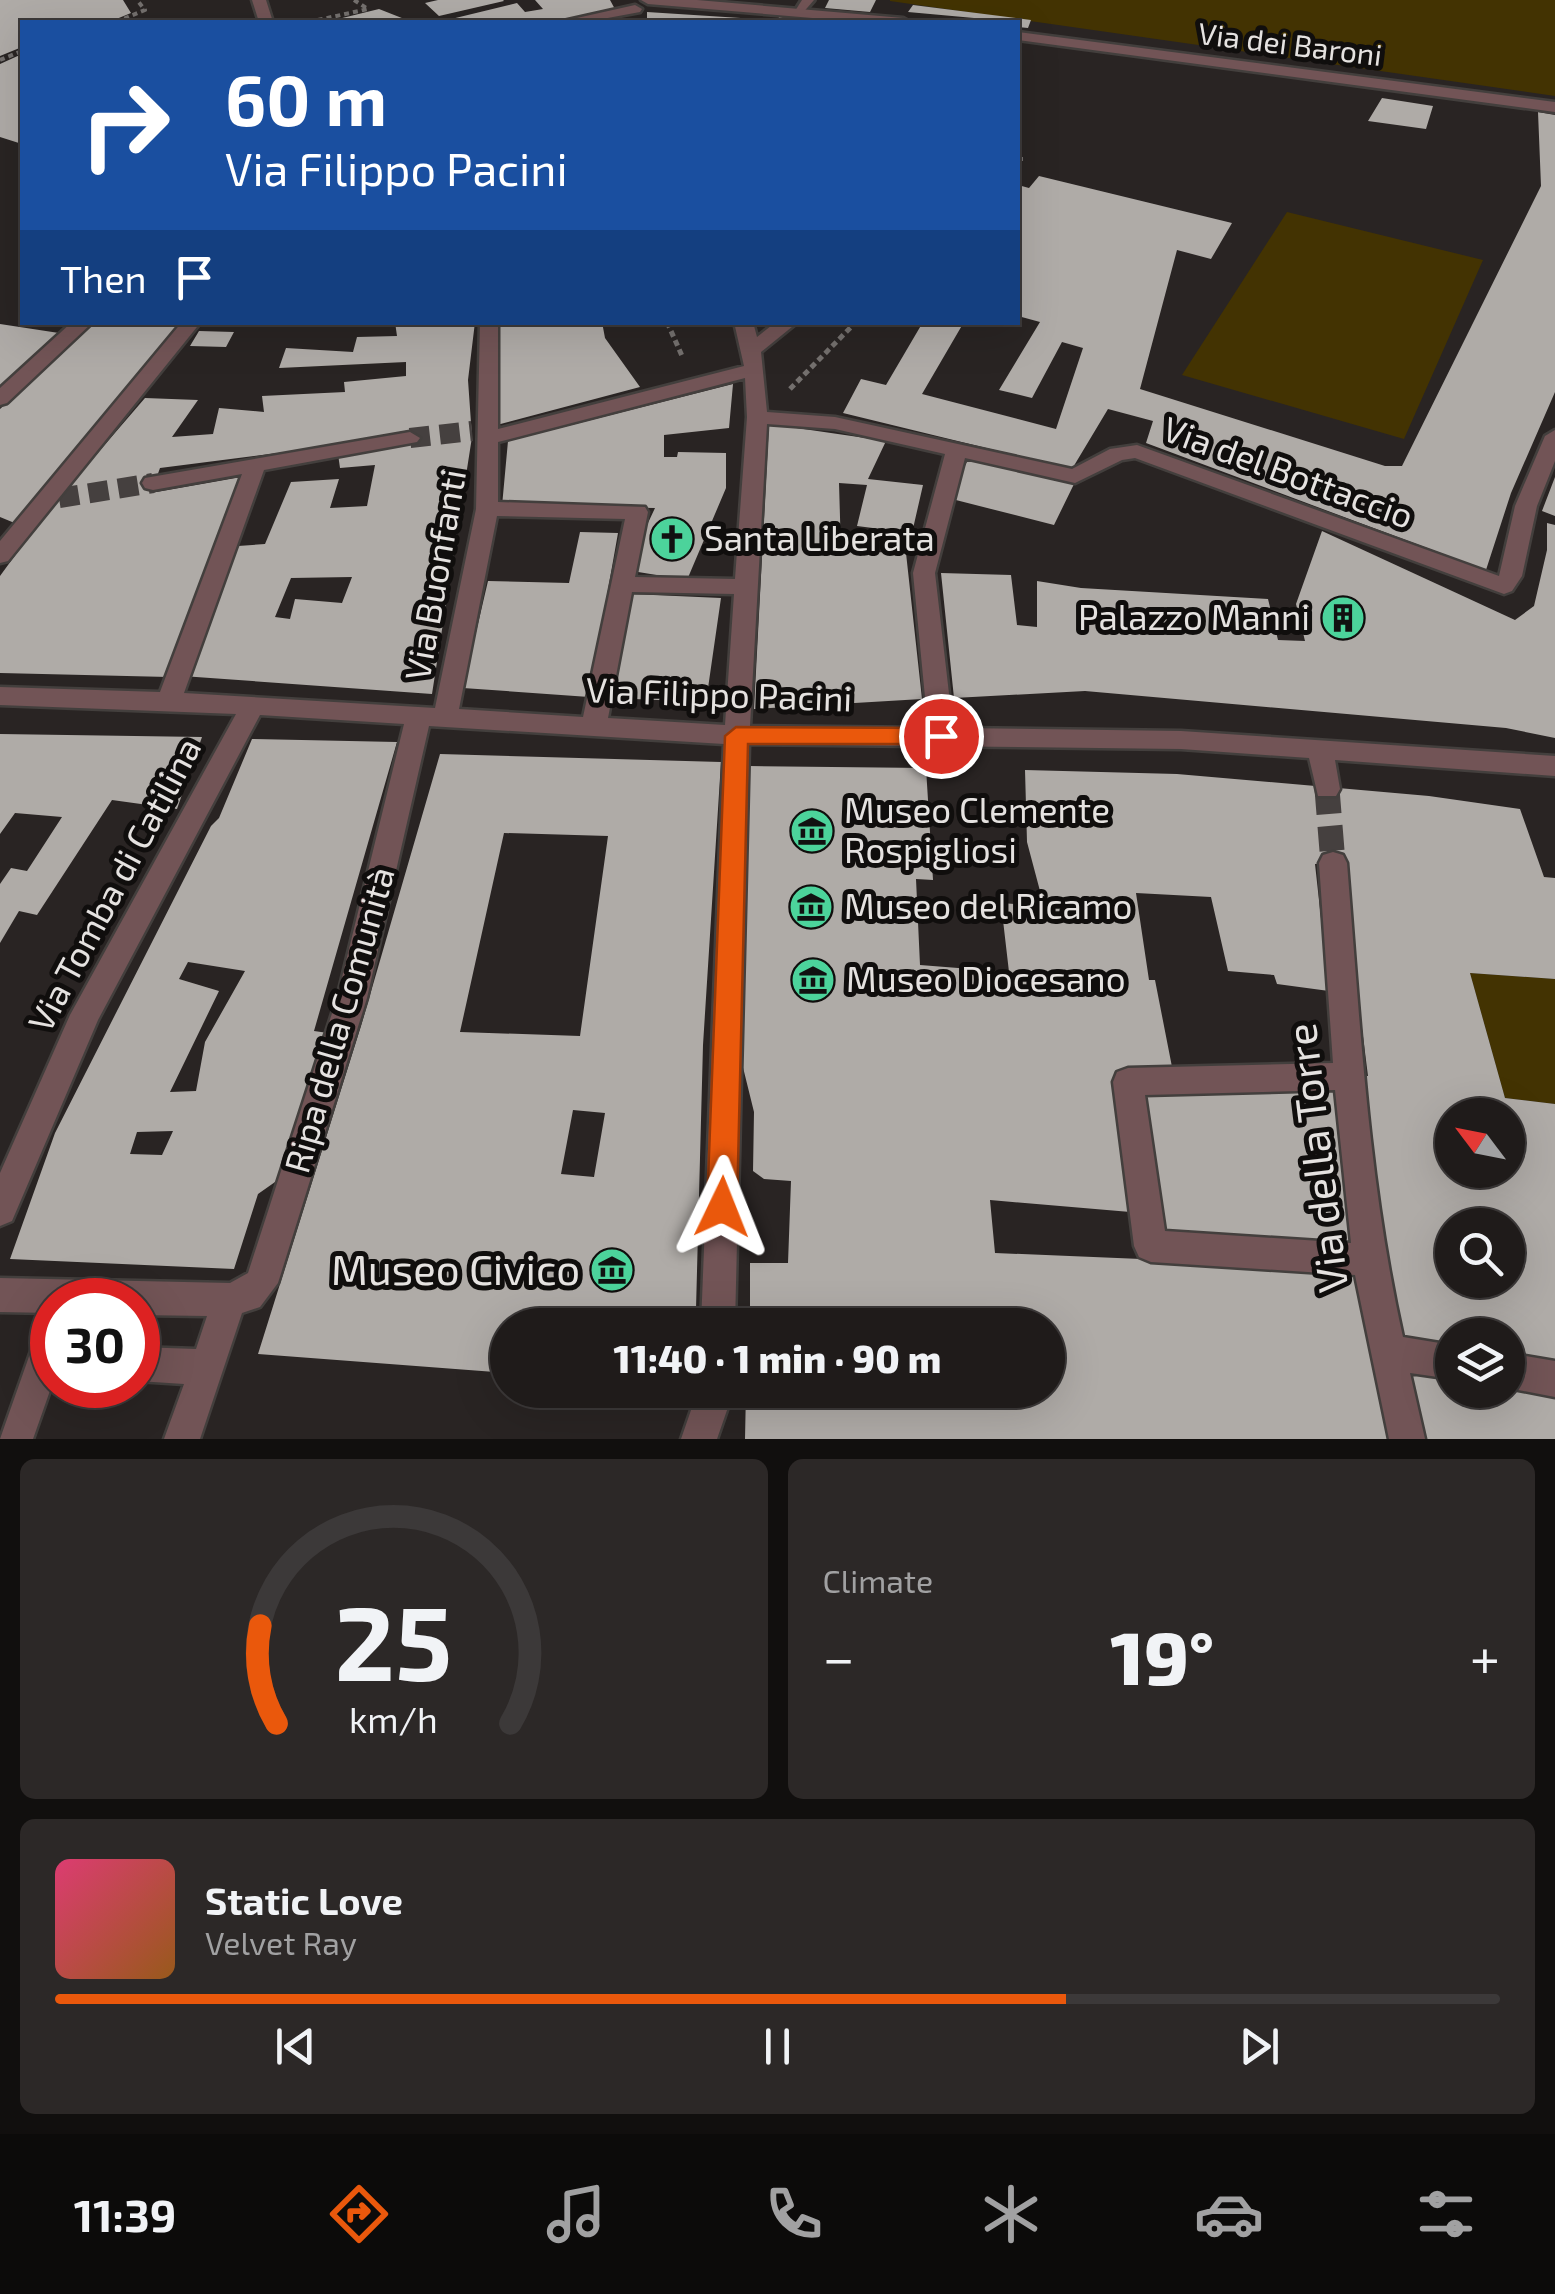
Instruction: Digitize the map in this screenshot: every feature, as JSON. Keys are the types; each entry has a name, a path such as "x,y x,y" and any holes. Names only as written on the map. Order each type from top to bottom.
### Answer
{"street":[{"path":"648,0 804,6 890,20"},
{"path":"578,20 633,11"},
{"name":"Via dei Baroni","path":"1020,36 1555,107"},
{"path":"0,399 81,325"},
{"path":"2,550 52,499 190,325"},
{"name":"Via Buonfanti","path":"432,719 486,510 483,432 489,325"},
{"path":"719,1308 736,736 759,417 754,359 745,325"},
{"path":"483,432 650,394 754,359 786,325"},
{"name":"Via del Bottaccio","path":"759,417 835,423 1074,476 1116,454 1137,451 1504,586 1512,576 1526,506 1555,436"},
{"path":"153,483 410,438"},
{"path":"941,736 924,573 957,447"},
{"path":"169,701 255,468"},
{"path":"486,510 638,512 594,725"},
{"path":"623,584 746,588"},
{"name":"Via Filippo Pacini","path":"0,696 169,701 736,736 941,736 1320,747 1555,766"},
{"name":"Via Tomba di Catilina","path":"0,1210 86,1015 252,707"},
{"name":"Ripa della Comunità","path":"230,1300 248,1295 267,1273 432,719"},
{"path":"1320,747 1328,789"},
{"name":"Via della Torre","path":"1334,863 1349,1076 1370,1260 1407,1439"},
{"path":"1349,1076 1128,1082 1151,1246 1370,1260"},
{"path":"0,1295 230,1300 182,1439"},
{"path":"1390,1352 1435,1359"},
{"path":"160,1365 206,1367"},
{"path":"1525,1374 1555,1379"},
{"path":"15,1439 30,1398"},
{"path":"699,1439 710,1408"}],"path":[{"path":"121,20 145,10 137,0"},
{"path":"317,20 368,8 354,0"},
{"path":"759,417 853,325"}],"shaded area":[{"path":"890,0 1555,0 1555,96 890,1"},
{"path":"1287,212 1483,260 1404,439 1182,375"},
{"path":"1470,973 1555,979 1555,1104 1505,1098"}],"building":[{"path":"0,0 123,0 131,13 114,20 20,20 20,48 0,56"},
{"path":"535,0 610,0 616,11 562,20 447,20 517,3 525,12 543,9"},
{"path":"829,0 876,0 870,12 825,8"},
{"path":"504,1 439,16 425,3"},
{"path":"913,5 1031,20 1028,28 1020,27 1020,20 908,12"},
{"path":"379,9 407,20 334,20"},
{"path":"647,12 770,20 647,20"},
{"path":"781,12 845,20 778,20"},
{"path":"20,55 20,143 0,137 0,64"},
{"path":"1382,98 1433,106 1426,129 1368,121"},
{"path":"1538,112 1555,115 1555,392 1511,493 1486,570 1146,443 1153,421 1108,409 1072,469 843,413 861,379 886,385 921,325 962,325 922,394 1056,429 1083,348 1062,342 1032,398 999,390 1040,322 1020,317 1020,186 1029,188 1039,176 1232,223 1211,259 1177,250 1140,389 1385,466 1402,466 1541,186"},
{"path":"0,324 59,333 0,387"},
{"path":"91,325 184,325 17,524 0,517 0,409"},
{"path":"395,325 475,325 468,380 472,437 432,694 182,676 238,546 265,544 291,482 339,479 330,508 367,506 375,465 340,468 338,454 410,443 410,430 318,448 160,468 151,493 247,476 169,677 0,673 0,576 46,513 145,398 198,400 172,437 213,434 219,408 264,412 262,396 345,392 344,382 406,376 406,362 279,368 286,348 353,352 357,337 397,336","holes":["352,577 342,603 295,599 290,619 275,617 291,578"]},
{"path":"500,325 603,325 605,338 640,387 493,426"},
{"path":"199,331 234,332 226,347 190,346"},
{"path":"733,384 729,428 664,435 664,457 677,457 678,452 726,453 726,488 687,580 626,570 655,508 502,506 508,441"},
{"path":"769,424 886,441 868,479 923,485 912,533 857,526 867,485 839,483 841,551 906,553 922,699 754,709"},
{"path":"969,458 1074,484 1054,525 948,498"},
{"path":"1555,477 1555,516 1542,511"},
{"path":"1547,523 1555,525 1555,738 1506,728 1085,691 954,698 941,573 1011,575 1017,625 1037,627 1037,581 1081,588 1268,599 1278,640 1305,641 1296,604 1322,531 1515,620 1534,606 1547,550"},
{"path":"580,532 618,533 589,697 463,688 488,581 569,583"},
{"path":"631,594 721,598 706,702 610,698"},
{"path":"0,734 202,737 177,809 112,800 37,915 19,911 0,943 0,884 11,868 27,871 62,817 15,813 0,834"},
{"path":"252,739 397,742 314,1031 328,1033 285,1175 258,1194 234,1269 10,1259 55,1133 211,826 219,818","holes":["188,962 245,971 205,1042 196,1091 170,1092 219,991 179,979","173,1131 162,1155 130,1154 137,1132"]},
{"path":"440,754 721,762 703,1045 696,1308 490,1308 490,1372 258,1354 361,1026","holes":["504,833 608,836 580,1036 460,1032","573,1110 605,1113 594,1177 561,1174"]},
{"path":"749,766 926,768 933,880 916,879 920,965 1009,972 1001,903 1044,906 1027,842 1025,770 1177,774 1429,796 1520,809 1544,877 1555,878 1555,979 1470,973 1505,1098 1435,1098 1435,1188 1525,1188 1525,1100 1555,1104 1555,1367 1525,1363 1525,1318 1435,1318 1435,1352 1395,1347 1359,1075 1368,1076 1351,941 1333,863 1315,864 1329,991 1277,984 1274,975 1228,971 1211,897 1136,893 1149,980 1155,980 1173,1072 1125,1079 1142,1213 990,1200 995,1253 1358,1268 1395,1439 745,1439 746,1408 1065,1408 1065,1308 750,1308 750,1263 788,1263 791,1181 764,1179 753,1171 754,1112 736,1039"},
{"path":"1339,1085 1351,1247 1155,1235 1139,1089"},
{"path":"1401,1361 1435,1366 1435,1408 1525,1408 1525,1380 1555,1384 1555,1439 1420,1439"}],"tunnel":[{"path":"410,438 472,431"},
{"path":"59,498 153,483"},
{"path":"1327,789 1333,863"}],"place":[{"name":"Santa Liberata","path":"672,539"},
{"name":"Palazzo Manni","path":"1343,618"},
{"name":"Museo Clemente Rospigliosi","path":"812,831"},
{"name":"Museo del Ricamo","path":"811,907"},
{"name":"Museo Diocesano","path":"813,980"},
{"name":"Museo Civico","path":"612,1270"}],"route":[{"path":"722,1207 736,736 941,736"}]}
